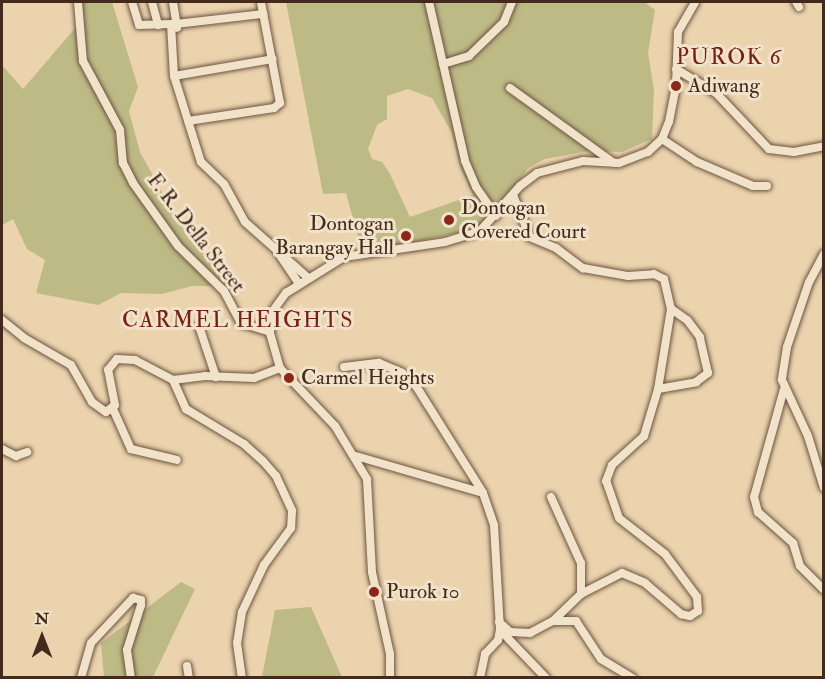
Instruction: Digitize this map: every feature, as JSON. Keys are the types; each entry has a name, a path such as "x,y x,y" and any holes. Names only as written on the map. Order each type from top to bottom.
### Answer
{"street":[{"name":"F. R. Della Street","path":"78,2 82,61 122,134 123,163 133,183 178,246 224,291 242,323 270,332"},
{"path":"132,2 137,23 171,24 176,76 201,162 224,184 244,222 274,245 308,277"},
{"path":"152,2 158,25"},
{"path":"173,2 176,24 176,76"},
{"path":"188,120 277,106 281,100 261,2"},
{"path":"429,2 465,161 476,187 496,216"},
{"path":"443,64 469,56 504,22 512,2"},
{"path":"393,677 372,572 367,479 356,456 316,403 280,368 270,332 276,303 308,277 356,253 459,238 480,231 537,173 583,161 614,163 641,157 662,139 675,98 678,32 695,2"},
{"path":"176,24 264,14"},
{"path":"176,76 273,59"},
{"path":"676,69 716,93 769,149 794,152 824,146"},
{"path":"510,88 614,163"},
{"path":"662,139 697,162 753,186 767,186"},
{"path":"513,195 530,237 556,248 590,271 658,275 665,281 671,309 658,389 644,436 608,471 608,494 619,518 673,564 697,597 698,611 690,616 681,614 645,583 627,574 614,574 581,594 553,621"},
{"path":"274,245 298,284"},
{"path":"824,254 809,282 787,347 784,389 754,497 758,512 794,543 800,566 824,590"},
{"path":"658,389 696,382 708,373 700,337 687,320 671,309"},
{"path":"2,320 24,338 71,365 98,410 113,409"},
{"path":"199,326 216,377"},
{"path":"177,460 131,449 113,409 116,398 108,369 114,361 135,360 173,380 216,377 254,378 280,368"},
{"path":"344,367 379,363 402,373 416,386 483,494 494,525 500,626 498,640 485,654 480,678"},
{"path":"173,380 186,409 244,444 263,461 276,476 292,514 291,528 264,565 242,612 237,643 242,678"},
{"path":"784,389 808,436 824,488"},
{"path":"2,449 16,456 27,452"},
{"path":"356,456 483,494"},
{"path":"551,497 581,563 581,594"},
{"path":"81,678 91,643 133,598 141,600 141,605 127,650 131,678"},
{"path":"500,626 510,632 524,634 562,618 576,621 601,659 633,678"},
{"path":"500,626 546,678"},
{"path":"187,666 189,678"}],"shaded area":[{"path":"76,2 112,2 138,87 129,111 140,152 179,223 229,286 192,286 162,294 121,293 98,305 36,293 45,260 27,249 13,219 2,225 2,65 23,89 76,27"},
{"path":"286,2 644,2 655,10 648,53 654,90 652,139 622,152 589,151 545,159 528,168 503,203 480,226 393,247 361,248 346,193 323,194","holes":["408,89 432,98 452,133 460,167 473,195 410,217 390,174 382,162 372,159 368,149 377,125 387,119 387,96"]},
{"path":"181,582 195,589 153,677 104,677 101,643"},
{"path":"311,607 342,677 262,677 275,610"}],"place":[{"name":"Adiwang","path":"676,86"},
{"name":"Dontogan Covered Court","path":"449,220"},
{"name":"Dontogan Barangay Hall","path":"406,236"},
{"name":"Carmel Heights","path":"289,378"},
{"name":"Purok 10","path":"374,592"}],"district":[{"name":"PUROK 6","path":"729,58"},
{"name":"CARMEL HEIGHTS","path":"238,321"}]}
